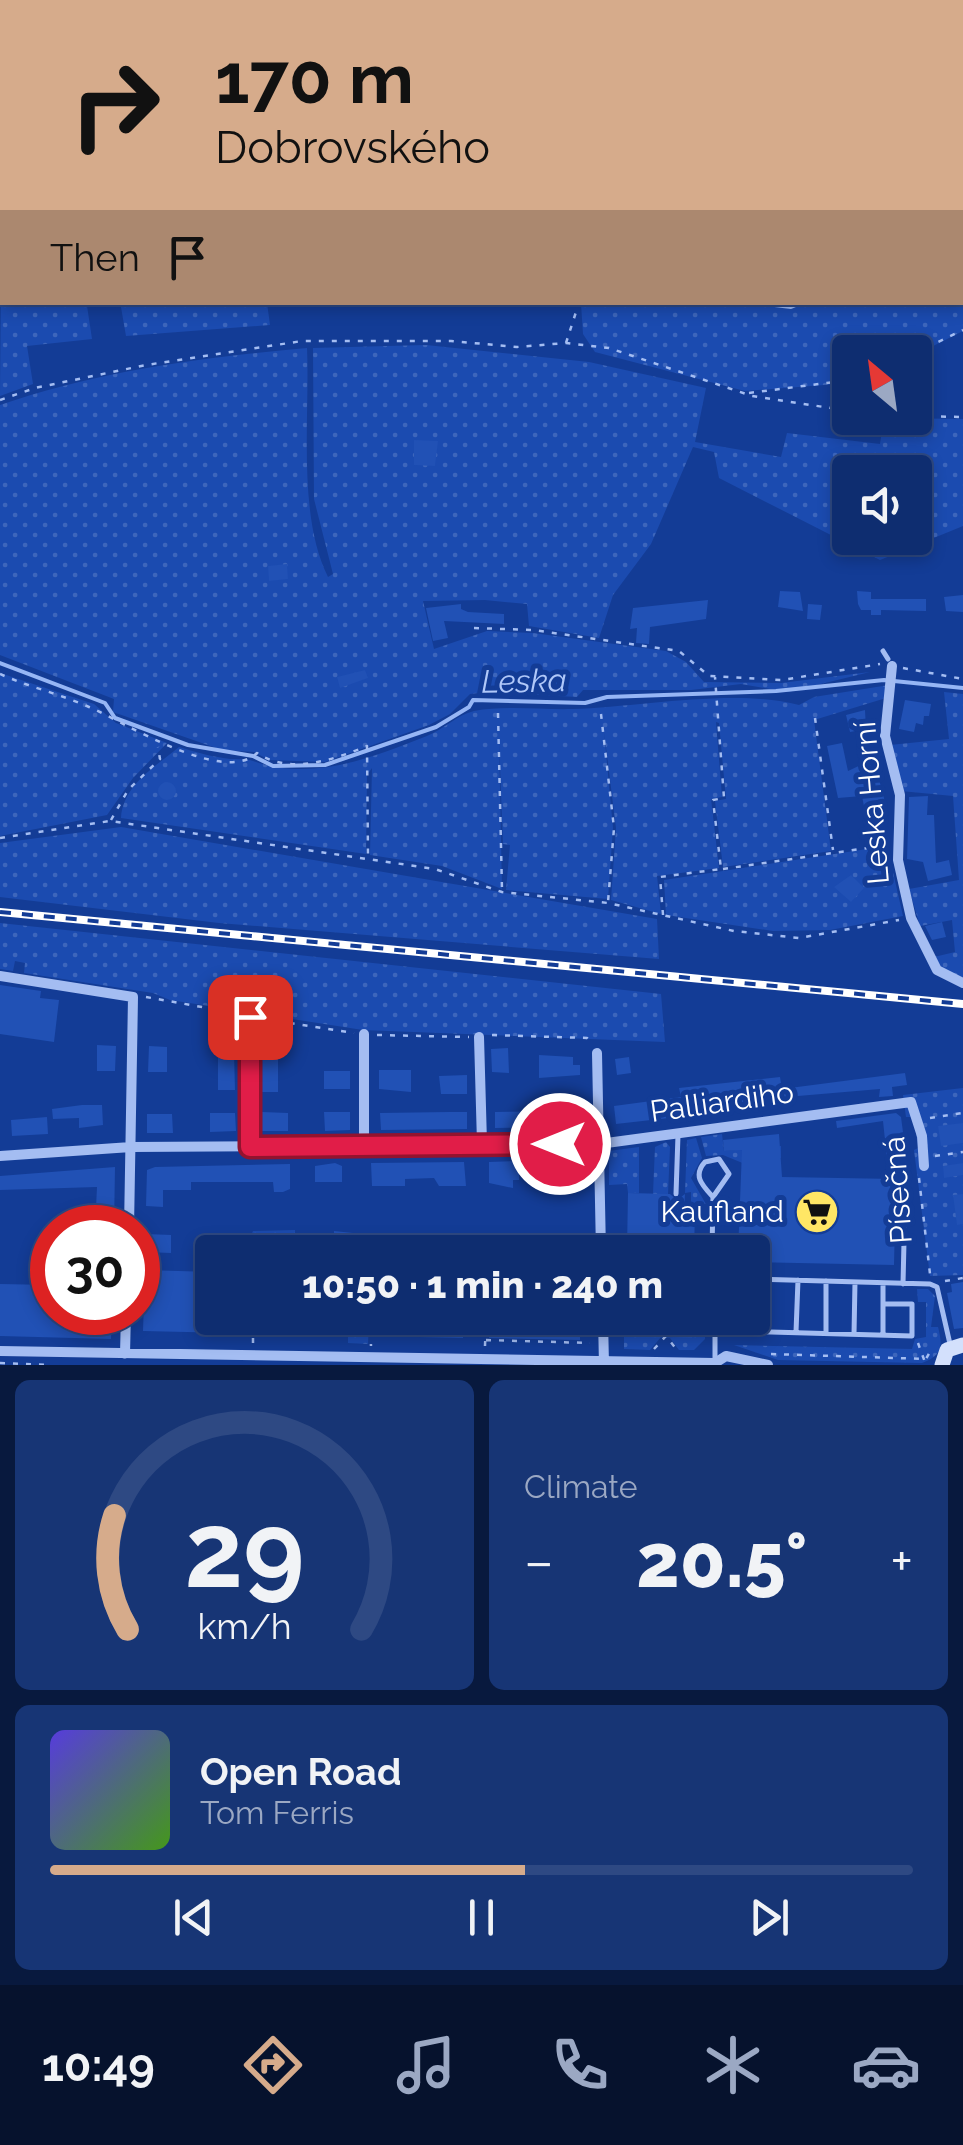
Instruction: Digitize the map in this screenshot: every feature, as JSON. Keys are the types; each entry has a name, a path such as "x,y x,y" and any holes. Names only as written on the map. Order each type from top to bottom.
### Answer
{"street":[{"name":"Leska Horní","path":"891,671 885,736 900,794 898,843 911,918 937,970 963,983"},
{"path":"0,976 132,997 130,1205"},
{"path":"250,1017 250,1147"},
{"path":"364,1034 364,1146"},
{"path":"480,1037 482,1143"},
{"path":"597,1053 601,1235"},
{"name":"Palliardiho","path":"0,1156 131,1146 599,1144 912,1102"},
{"name":"Písečná","path":"912,1102 924,1162"},
{"path":"125,1335 125,1354"},
{"path":"603,1335 604,1364"},
{"path":"942,1365 953,1342"},
{"path":"0,1351 63,1359 125,1354 342,1362 716,1364 726,1356 766,1360"}],"lane":[{"path":"883,651 891,671"},
{"path":"676,1194 678,1135"},
{"path":"712,1235 713,1198 729,1174 720,1158 705,1162 698,1172 699,1180 713,1198"},
{"path":"903,1284 905,1200"},
{"path":"770,1280 938,1287 953,1342"},
{"path":"796,1332 798,1280"},
{"path":"826,1282 826,1333"},
{"path":"854,1334 855,1282"},
{"path":"883,1283 883,1335"},
{"path":"770,1332 912,1336 912,1304 883,1304"},
{"path":"715,1335 716,1364"}],"path":[{"path":"566,342 575,305"},
{"path":"932,345 963,330"},
{"path":"0,400 109,372 270,345 451,342 517,347 566,342 609,348 742,392 832,408"},
{"path":"742,392 769,394 832,383"},
{"path":"932,416 963,416"},
{"path":"474,628 533,630 679,651 716,676 782,680 877,664 891,671"},
{"path":"908,669 963,679"},
{"path":"0,674 92,708 174,750 247,760 256,752 275,762 326,763 366,746 368,858"},
{"path":"716,676 724,798 713,800 721,870"},
{"path":"498,713 502,892"},
{"path":"601,714 614,828 608,903"},
{"path":"816,718 834,852"},
{"path":"110,821 128,790 160,758 157,743"},
{"path":"0,838 110,821 435,869 502,892 608,903 663,918 798,938 911,918"},
{"path":"663,918 660,877 898,843"},
{"path":"132,997 250,1017"},
{"path":"480,1037 588,1038 597,1053"},
{"path":"917,1120 963,1113"},
{"path":"924,1162 963,1152"},
{"name":"Písečná","path":"924,1162 918,1183 930,1276"},
{"path":"370,1335 370,1346"},
{"path":"485,1348 486,1335"},
{"path":"651,1352 666,1336 678,1352"},
{"path":"912,1336 926,1358 926,1365"},
{"path":"486,1340 592,1343"},
{"path":"766,1360 926,1358 953,1342"},
{"path":"0,1364 50,1365"}],"shaded area":[{"path":"1,305 267,305 270,325 126,336 121,307 87,306 92,339 27,346 33,384 0,396"},
{"path":"581,305 963,305 963,331 932,346 932,335 832,335 832,384 745,391 595,352 583,334"},
{"path":"426,345 589,362 706,388 695,442 781,457 787,433 880,444 881,435 932,435 932,419 963,419 963,526 932,539 932,455 832,455 832,536 719,478 714,452 693,447 651,544 613,595 599,638 529,626 527,604 423,601 434,649 487,631 533,633 666,651 686,662 704,682 781,683 870,672 788,692 741,684 691,690 583,690 577,697 523,694 517,688 470,694 450,714 429,725 325,762 269,760 254,752 222,750 113,712 114,699 0,655 0,405 75,383 152,367 307,348 309,495 318,552 328,577 333,574 314,499 313,348"},
{"path":"0,673 94,704 116,723 167,743 133,778 107,815 0,836"},
{"path":"889,685 886,698 814,720 831,851 723,867 715,801 726,799 716,722 722,797 711,799 719,868 657,876 661,914 611,900 616,828 604,731 613,828 608,899 506,890 510,845 503,844 499,740 502,889 442,866 370,855 372,768 367,775 366,854 121,818 134,786 179,747 275,767 319,768 363,759 406,744 462,716 486,709 573,709 717,698 799,705 814,697"},
{"path":"944,692 963,694 963,983 930,958 955,952 952,920 920,926 909,889 959,880 953,796 901,791 890,745 949,739"},
{"path":"121,827 657,919 659,959 219,923 0,897 0,843"},
{"path":"887,846 903,916 830,930 773,931 666,915 664,880"},
{"path":"0,923 661,994 665,1042 363,1030 170,1000 153,993 24,973 25,963 15,961 13,971 0,969"},
{"path":"963,1088 963,1275 930,1276 914,1150 918,1148 914,1117 906,1117 903,1095"},
{"path":"722,1134 724,1151 781,1146 781,1158 751,1157 745,1164 723,1155 706,1156 701,1137"},
{"path":"696,1138 702,1158 691,1178 707,1206 691,1205 691,1192 685,1193 687,1140"},
{"path":"666,1142 670,1147 668,1194 653,1194 655,1147"},
{"path":"639,1147 639,1193 628,1193 627,1184 609,1185 609,1151"},
{"path":"295,1230 295,1235 251,1235 253,1231"},
{"path":"917,1289 928,1289 935,1296 931,1327 938,1327 940,1340 937,1354 922,1363 778,1360 734,1345 912,1349 915,1339 926,1337 926,1302 918,1302"},
{"path":"348,1335 368,1335 368,1344 348,1343"},
{"path":"705,1335 694,1350 679,1350 670,1338"},
{"path":"624,1337 661,1337 650,1350 624,1349"}],"building":[{"path":"414,440 438,441 435,466 414,465"},
{"path":"287,564 288,579 269,581 268,566"},
{"path":"780,591 800,592 803,611 778,607"},
{"path":"857,591 871,592 871,599 926,599 926,611 881,610 881,615 871,615 871,610 861,610"},
{"path":"963,595 963,612 946,611 944,597"},
{"path":"708,600 706,619 650,627 649,644 636,643 637,628 630,629 633,608"},
{"path":"461,604 461,609 468,612 504,614 504,624 444,621 448,638 433,641 426,608"},
{"path":"808,604 822,605 820,620 807,619"},
{"path":"365,670 368,678 340,688 337,677"},
{"path":"905,700 931,704 929,716 924,716 923,725 916,723 914,732 899,729"},
{"path":"865,710 866,729 850,732 846,715"},
{"path":"842,743 848,771 867,762 877,772 888,813 866,817 862,796 838,798 827,746"},
{"path":"167,782 176,791 167,800 158,791"},
{"path":"928,796 927,815 934,815 936,863 949,860 952,875 928,881 923,862 907,859 909,797"},
{"path":"851,875 864,888 851,902 834,887"},
{"path":"942,922 946,937 932,940 925,926"},
{"path":"0,985 41,991 40,998 59,1000 54,1042 0,1034"},
{"path":"97,1045 116,1046 115,1071 97,1071"},
{"path":"149,1046 167,1047 167,1072 148,1072"},
{"path":"508,1048 509,1073 492,1072 491,1049"},
{"path":"234,1053 235,1090 218,1090 218,1054"},
{"path":"539,1055 573,1057 573,1065 580,1065 580,1075 539,1078"},
{"path":"261,1056 278,1056 278,1092 262,1092"},
{"path":"629,1057 631,1073 617,1075 615,1059"},
{"path":"379,1070 411,1070 411,1092 379,1089"},
{"path":"324,1071 350,1071 350,1089 324,1089"},
{"path":"905,1073 907,1085 892,1087 893,1096 879,1097 880,1089 798,1096 717,1105 669,1113 669,1118 616,1124 614,1106 681,1097 679,1088 780,1077 782,1089"},
{"path":"467,1075 467,1094 441,1094 439,1076"},
{"path":"102,1105 103,1125 79,1128 79,1118 53,1119 52,1109"},
{"path":"581,1111 581,1127 495,1128 495,1112"},
{"path":"262,1112 288,1113 288,1131 262,1131"},
{"path":"324,1112 350,1112 350,1130 325,1131"},
{"path":"467,1112 467,1129 381,1130 380,1113"},
{"path":"210,1113 235,1113 236,1131 210,1132"},
{"path":"896,1113 901,1117 906,1155 887,1159 883,1121 837,1128 836,1121"},
{"path":"147,1114 172,1114 173,1133 147,1133"},
{"path":"47,1117 48,1134 12,1136 11,1120"},
{"path":"963,1123 963,1143 941,1146 938,1126"},
{"name":"Kaufland","path":"779,1134 782,1177 896,1179 894,1265 770,1262 770,1235 739,1235 742,1150 724,1151 723,1140"},
{"path":"519,1161 519,1180 513,1180 513,1188 489,1183 489,1162"},
{"path":"548,1161 573,1161 573,1178 552,1183 545,1179"},
{"path":"464,1162 466,1186 439,1186 434,1178 405,1179 405,1186 372,1186 371,1163"},
{"path":"963,1163 963,1175 944,1178 943,1166"},
{"path":"290,1164 290,1189 274,1192 273,1182 191,1182 191,1190 163,1190 163,1207 146,1205 147,1170"},
{"path":"315,1166 342,1166 342,1182 315,1182"},
{"path":"115,1167 114,1205 96,1205 97,1187 0,1190 0,1176"},
{"path":"628,1193 670,1194 677,1200 685,1194 684,1211 695,1211 694,1235 627,1235"},
{"path":"963,1194 963,1224 957,1225 953,1195"},
{"path":"334,1231 372,1235 334,1235"},
{"path":"160,1235 171,1235 171,1253 160,1253"},
{"path":"160,1270 195,1271 195,1332 160,1331"},
{"path":"963,1282 963,1328 954,1329 947,1293 952,1292 951,1284"},
{"path":"0,1284 30,1285 30,1335 111,1335 111,1339 0,1336"},
{"path":"374,1335 463,1335 463,1338"},
{"path":"489,1335 580,1335 580,1340 489,1338"},
{"path":"624,1335 692,1335 692,1338"}],"waterway":[{"path":"774,305 796,305"},
{"name":"Leska","path":"0,663 105,703 115,718 188,745 253,756 273,766 325,765 436,727 469,707 473,700 585,703 607,697 776,691 884,680 963,688"}],"railway":[{"path":"0,912 963,1004"}],"place":[{"name":"Kaufland","path":"817,1212"}],"route":[{"path":"250,1017 250,1147 560,1144"}]}
